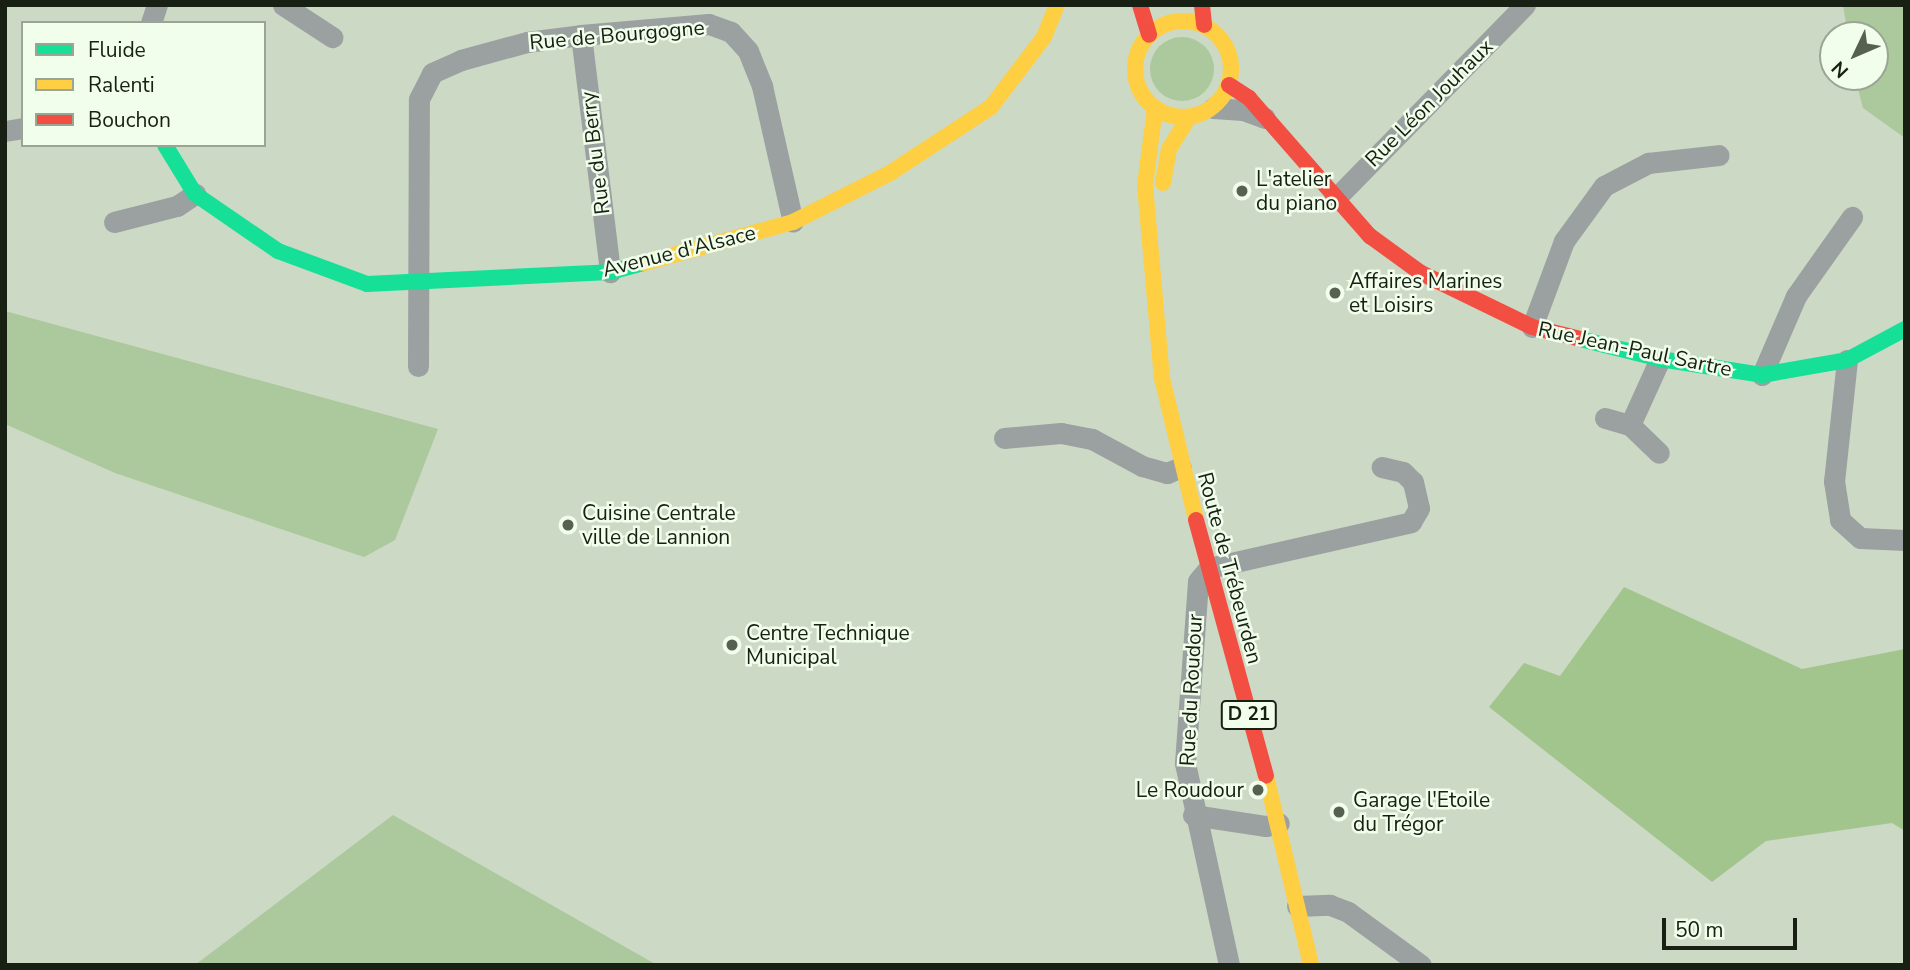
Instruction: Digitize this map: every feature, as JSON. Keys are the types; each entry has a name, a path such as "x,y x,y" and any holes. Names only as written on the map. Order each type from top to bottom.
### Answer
{"street":[{"path":"283,5 332,37"},
{"name":"Avenue d'Alsace","path":"166,147 195,194 278,251 367,284 610,272 793,222 890,173 991,107 1044,37 1057,5"},
{"path":"1140,5 1149,35"},
{"path":"1172,5 1182,21"},
{"path":"1202,5 1204,25"},
{"name":"Rue Léon Jouhaux","path":"1334,200 1525,5"},
{"path":"1213,108 1229,85 1232,72 1224,44 1204,25 1182,21 1170,22 1149,35 1138,54 1135,71 1139,88 1155,108 1188,118 1213,108 1243,110 1265,119"},
{"name":"Rue de Bourgogne","path":"418,366 419,99 432,73 461,60 527,42 581,35 709,24 731,32 748,51 762,86 793,222"},
{"name":"Rue du Berry","path":"581,35 610,272"},
{"name":"Rue Jean-Paul Sartre","path":"1229,85 1249,98 1334,200 1370,236 1421,274 1532,327 1660,359 1762,375 1847,360 1905,328"},
{"name":"Route de Trébeurden","path":"1155,108 1145,185 1152,294 1181,467 1279,823 1311,965"},
{"name":"Route de Trébeurden","path":"1181,467 1163,271 1162,193 1169,149 1188,118"},
{"path":"1532,327 1564,241 1604,186 1648,163 1719,155"},
{"path":"114,222 177,206 195,194"},
{"path":"1762,375 1796,296 1852,217"},
{"path":"1630,425 1660,359"},
{"path":"1847,360 1834,481 1840,520 1860,538 1905,540"},
{"path":"1605,418 1630,425 1659,453"},
{"path":"1004,438 1061,433 1091,439 1155,470 1167,473 1181,467"},
{"path":"1209,568 1411,522 1419,508 1413,482 1403,472 1382,467"},
{"name":"Rue du Roudour","path":"1209,568 1198,581 1185,763 1193,815 1229,965"},
{"path":"1193,815 1266,826 1279,823"},
{"path":"1297,906 1330,905 1348,912 1421,965"}],"green space":[{"path":"1843,5 1905,5 1905,138 1863,108 1859,91 1889,91 1889,21 1846,21"},
{"path":"1182,37 1194,39 1205,46 1212,57 1212,81 1205,92 1194,99 1182,101 1170,99 1159,92 1152,81 1150,69 1152,57 1159,46 1170,39"},
{"path":"5,311 438,429 395,540 364,557 115,473 5,424"},
{"path":"1624,587 1802,669 1905,649 1905,831 1892,823 1766,841 1712,882 1489,707 1524,663 1560,676"},
{"path":"393,815 657,965 195,965"}],"traffic: fast":[{"path":"166,147 195,194 278,251 367,284 610,272 644,263"},
{"path":"1580,339 1660,359 1762,375 1847,360 1905,329"}],"traffic: slow":[{"path":"644,263 793,222 890,173 991,107 1044,37 1057,5"},
{"path":"1183,21 1201,24 1217,35 1228,51 1231,69 1228,87 1217,103 1201,114 1183,117 1165,114 1149,103 1138,87 1135,69 1138,51 1149,35 1165,24 1183,21"},
{"path":"1155,108 1145,185 1162,378 1196,520"},
{"path":"1163,183 1169,149 1188,118"},
{"path":"1266,776 1311,965"}],"traffic: jam":[{"path":"1140,5 1149,35"},
{"path":"1202,5 1204,25"},
{"path":"1229,85 1249,98 1370,236 1421,273 1532,327 1580,339"},
{"path":"1196,520 1266,776"}],"place":[{"name":"L'atelier du piano","path":"1242,191"},
{"name":"Affaires Marines et Loisirs","path":"1335,293"},
{"name":"Cuisine Centrale ville de Lannion","path":"568,525"},
{"name":"Centre Technique Municipal","path":"732,645"},
{"name":"Le Roudour","path":"1258,790"},
{"name":"Garage l'Etoile du Trégor","path":"1339,812"}]}
